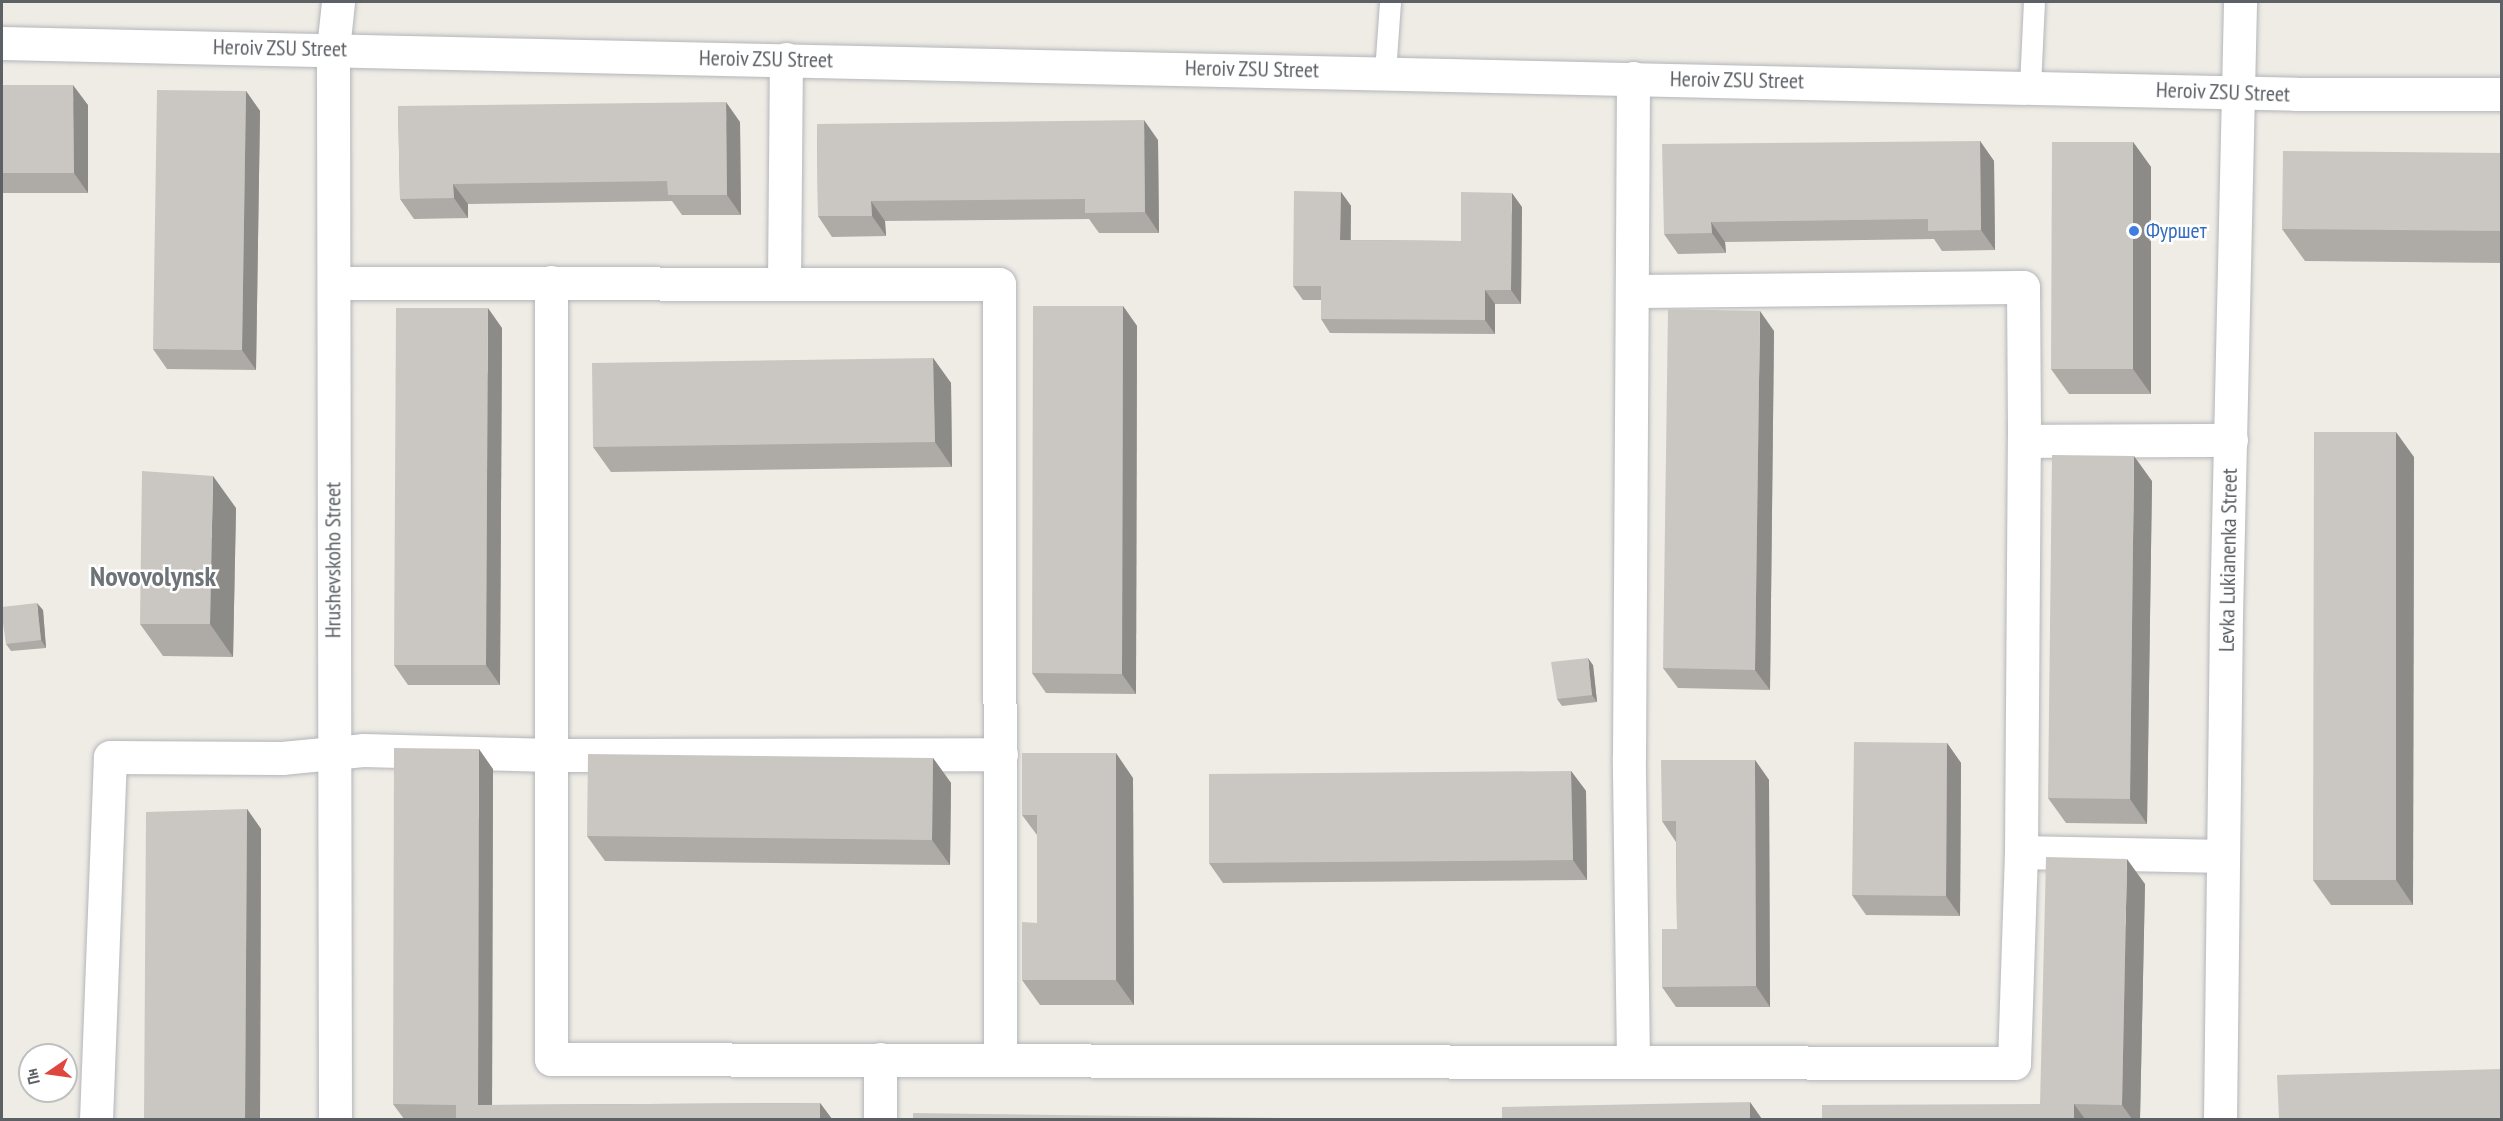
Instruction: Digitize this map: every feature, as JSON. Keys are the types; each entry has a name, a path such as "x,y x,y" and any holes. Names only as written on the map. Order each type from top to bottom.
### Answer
{"street":[{"name":"Hrushevskoho Street","path":"335,1119 331,754 335,283 333,49 338,2"},
{"name":"Levka Lukianenka Street","path":"2220,1119 2236,91 2240,2"},
{"name":"Heroiv ZSU Street","path":"2,43 2236,91 2502,94"},
{"path":"784,283 786,59"},
{"path":"1633,78 1629,745 1633,1060"},
{"path":"551,282 551,1059 1633,1060 2014,1063 2021,852 2023,287 1633,291"},
{"path":"335,283 999,284 1000,1059"},
{"path":"2024,441 2231,440"},
{"path":"96,1119 110,757 282,758 363,750 550,755 1000,754"},
{"path":"2021,852 2223,856"},
{"path":"880,1059 880,1119"}],"lane":[{"path":"1385,72 1390,2"},
{"path":"2030,86 2034,2"}],"building":[{"path":"2,85 73,85 74,173 2,173"},
{"path":"157,90 246,91 242,350 153,349"},
{"path":"726,102 727,195 668,195 667,181 453,184 454,198 400,199 398,106"},
{"path":"1144,120 1145,212 1085,213 1085,199 871,201 872,216 818,216 817,124"},
{"path":"1980,141 1981,230 1928,231 1928,219 1711,222 1712,233 1664,234 1662,144"},
{"path":"2052,142 2133,142 2133,369 2051,369"},
{"path":"2283,151 2502,153 2502,231 2282,229"},
{"path":"1294,191 1341,192 1340,240 1461,241 1461,192 1512,193 1511,290 1485,290 1485,320 1321,319 1321,286 1293,286"},
{"path":"1033,306 1123,306 1122,674 1032,673"},
{"path":"396,308 488,308 486,665 394,665"},
{"path":"1668,309 1760,311 1755,670 1663,668"},
{"path":"933,358 935,442 593,447 592,363"},
{"path":"2314,432 2396,432 2396,880 2313,880"},
{"path":"2052,455 2134,456 2130,799 2048,798"},
{"path":"142,471 213,476 210,624 140,624"},
{"path":"37,603 41,640 6,644 2,607"},
{"path":"1588,658 1592,695 1557,699 1551,662"},
{"path":"1854,742 1947,743 1946,896 1852,895"},
{"path":"394,748 479,749 478,1105 820,1103 820,1119 456,1119 456,1105 393,1104"},
{"path":"1022,753 1116,753 1116,980 1022,980 1022,922 1037,923 1037,815 1022,815"},
{"path":"588,754 933,758 932,840 587,836"},
{"path":"1661,760 1755,760 1756,986 1662,987 1662,929 1677,929 1676,821 1662,821"},
{"path":"1571,771 1573,860 1209,863 1209,774"},
{"path":"247,809 245,1119 144,1118 146,812"},
{"path":"2046,857 2127,859 2122,1105 2074,1104 2074,1119 1822,1119 1822,1105 2040,1104"},
{"path":"2502,1069 2502,1119 2279,1119 2277,1075"},
{"path":"1750,1102 1750,1119 1502,1119 1502,1107"},
{"path":"913,1113 1282,1118 1282,1119 913,1119"},
{"path":"144,1118 144,1119 2,1119"}],"place":[{"name":"Фуршет","path":"2134,231"}],"district":[{"name":"Novovolynsk","path":"153,576"}]}
